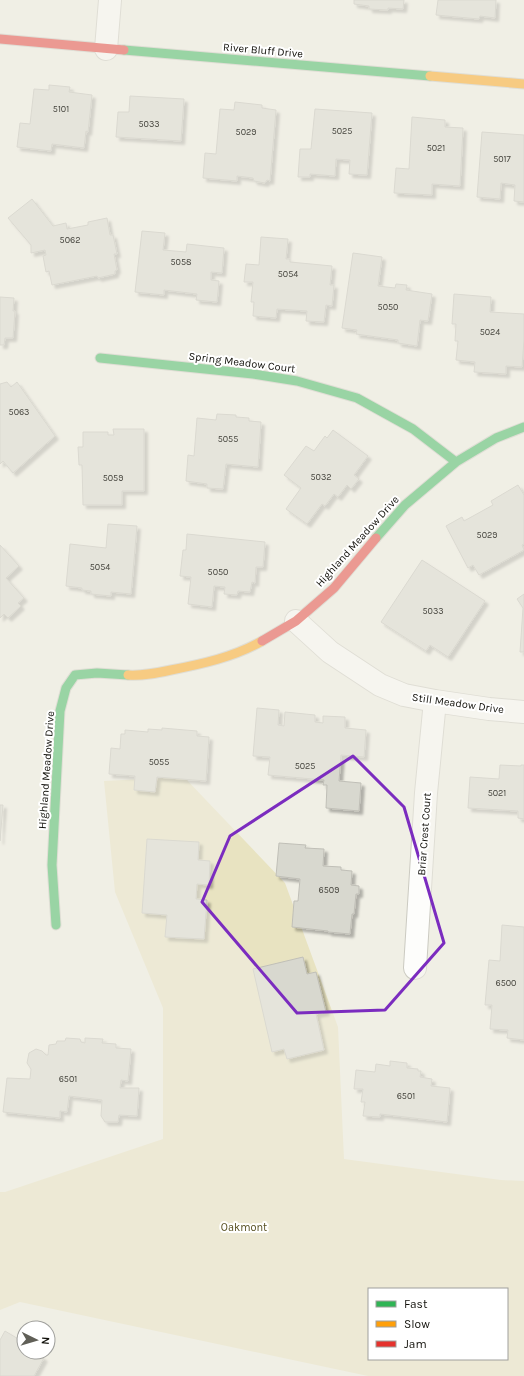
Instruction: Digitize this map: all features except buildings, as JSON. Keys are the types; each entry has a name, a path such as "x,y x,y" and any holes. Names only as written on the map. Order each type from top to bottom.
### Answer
{"street":[{"path":"106,49 110,0"},
{"name":"River Bluff Drive","path":"0,39 524,84"},
{"name":"Spring Meadow Court","path":"100,358 260,375 297,381 357,398 413,429 456,462"},
{"name":"Highland Meadow Drive","path":"56,925 52,865 60,711 66,688 75,675 97,673 141,676 203,664 251,647 296,620 334,588 405,505 456,462 496,438 524,427"},
{"name":"Still Meadow Drive","path":"296,620 330,652 380,685 404,695 489,709 524,712"},
{"name":"Briar Crest Court","path":"415,968 426,793 435,701"}],"highlighted area":[{"path":"353,756 404,807 444,943 385,1010 297,1013 202,902 230,836"}],"green space":[{"name":"Oakmont","path":"184,777 285,883 338,1027 344,1159 501,1180 524,1181 524,1376 368,1376 20,1302 0,1310 0,1192 5,1192 163,1139 163,1008 115,892 104,781"}],"traffic: fast":[{"path":"124,50 430,76"},
{"path":"100,358 253,374 297,381 357,398 413,429 456,462"},
{"path":"376,538 405,505 456,462 496,438 524,427"},
{"path":"56,925 52,865 60,711 66,688 75,675 97,673 128,675"}],"traffic: slow":[{"path":"430,76 524,84"},
{"path":"128,675 155,673 183,668 229,656 262,641"}],"traffic: jam":[{"path":"0,39 124,50"},
{"path":"262,641 296,621 334,588 376,538"}]}
